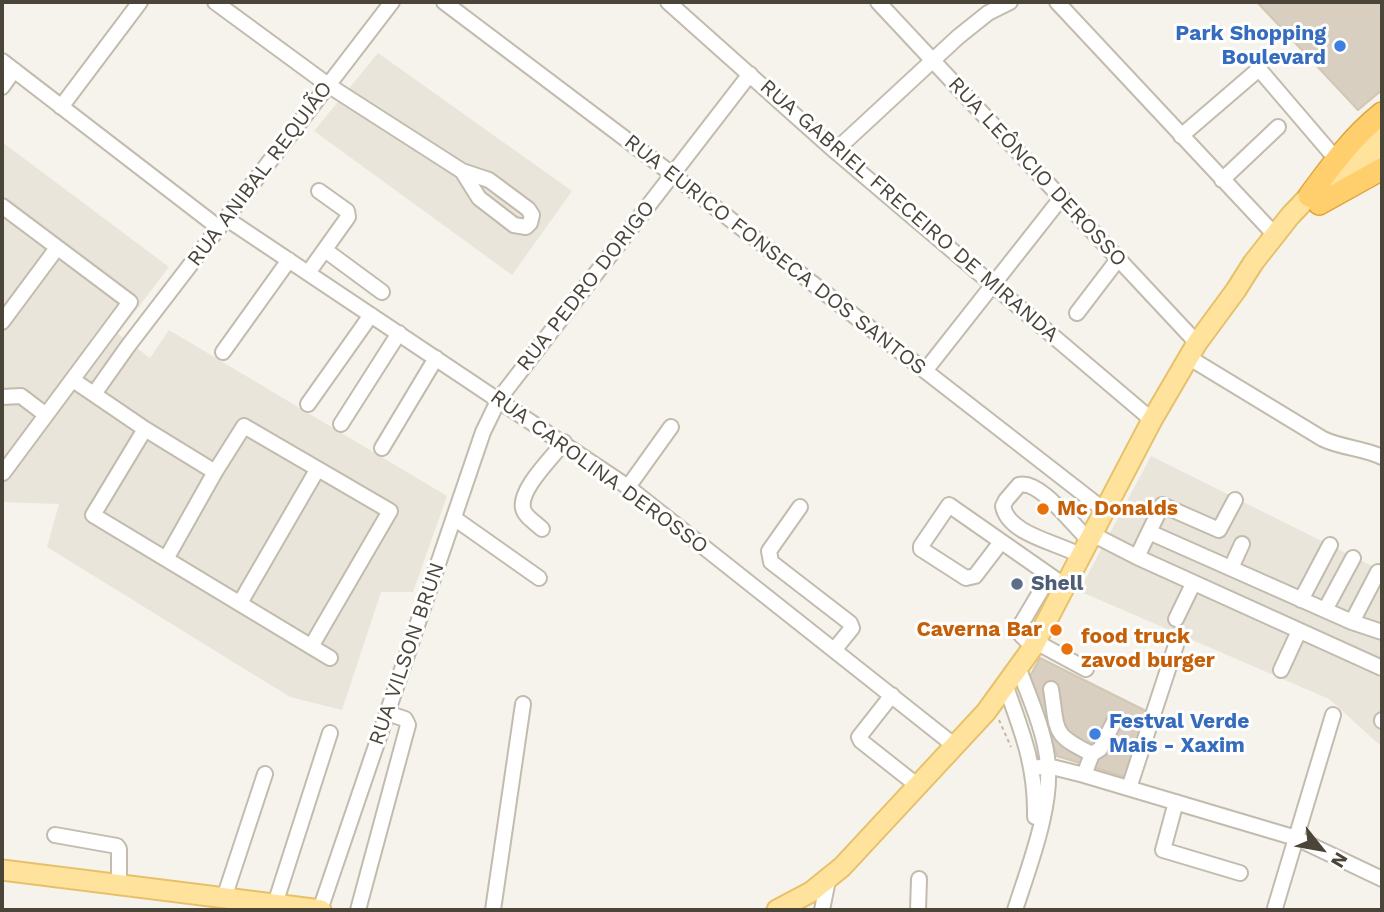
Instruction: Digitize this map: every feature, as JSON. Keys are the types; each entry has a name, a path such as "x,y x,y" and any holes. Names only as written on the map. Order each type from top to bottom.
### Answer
{"highway":[{"path":"1314,200 1336,159 1368,124 1382,113"},
{"path":"1314,200 1382,169"}],"main road":[{"path":"777,910 828,880 955,746 1006,687 1034,645 1057,582 1087,543 1152,420 1193,350 1275,235 1381,139"},
{"path":"1236,290 1314,200"},
{"path":"2,870 320,910"}],"street":[{"path":"61,107 141,2"},
{"path":"215,2 328,85 462,171 489,180 528,209 532,215 530,223 526,227 514,225 475,194 462,171"},
{"name":"RUA ANIBAL REQUIÃO","path":"93,394 392,2"},
{"name":"RUA EURICO FONSECA DOS SANTOS","path":"444,2 672,174 1104,510"},
{"name":"RUA GABRIEL FRECEIRO DE MIRANDA","path":"668,2 835,151 1152,420"},
{"name":"RUA LEÔNCIO DEROSSO","path":"878,2 1119,258 1193,350 1323,439 1337,446 1369,451 1382,457"},
{"path":"835,151 988,13 1010,2"},
{"path":"1057,2 1275,235"},
{"name":"RUA CAROLINA DEROSSO","path":"2,61 223,224 289,260 628,487 955,746"},
{"path":"1181,136 1259,69 1336,159"},
{"path":"2,87 14,71"},
{"name":"RUA PEDRO DORIGO","path":"499,399 750,74"},
{"path":"1222,180 1278,127"},
{"path":"308,273 348,217 347,211 319,191"},
{"path":"925,371 1062,197"},
{"path":"2,206 151,317"},
{"path":"2,322 57,248"},
{"path":"326,250 382,292"},
{"path":"1077,313 1119,258"},
{"path":"223,352 289,260"},
{"path":"3,473 130,302"},
{"path":"308,404 371,315"},
{"path":"341,424 399,333"},
{"path":"99,345 119,359"},
{"path":"382,448 436,358"},
{"path":"73,380 215,472"},
{"path":"2,397 21,396 47,415"},
{"name":"RUA VILSON BRUN","path":"320,910 483,432 499,399"},
{"path":"166,559 244,426 390,511 312,646"},
{"path":"628,487 671,427"},
{"path":"145,429 93,515 330,657"},
{"path":"541,529 525,513 524,496 564,442"},
{"path":"240,603 317,470"},
{"path":"1087,543 1060,508 1030,485 1019,485 1003,506 1007,517 1035,538 1058,544 1087,543 1137,557 1382,668"},
{"path":"1137,557 1162,505 1219,530 1236,500"},
{"path":"1001,542 971,579 921,549 933,526 949,505 1001,542 1057,582"},
{"path":"800,507 768,556 771,562 850,623 850,633 835,649"},
{"path":"454,518 540,578"},
{"path":"1149,532 1352,622 1382,632"},
{"path":"1230,568 1242,544"},
{"path":"1301,600 1330,545"},
{"path":"1325,610 1353,558"},
{"path":"1352,622 1378,572"},
{"path":"1176,620 1193,584"},
{"path":"1281,670 1299,631"},
{"path":"1034,645 1086,669"},
{"path":"1129,788 1176,645"},
{"path":"1016,910 1042,825 1048,766 1045,745 1019,669"},
{"path":"1006,687 1031,761 1035,801 1032,854"},
{"path":"1051,689 1060,736 1092,754"},
{"path":"892,695 859,737 918,786"},
{"path":"494,910 523,704"},
{"path":"358,910 408,725 405,719 387,713"},
{"path":"1275,908 1333,715"},
{"path":"1084,775 1092,754 1100,749 1115,720"},
{"path":"275,904 330,733"},
{"path":"1031,761 1296,838 1382,878"},
{"path":"224,898 265,774"},
{"path":"1176,802 1163,850 1240,873"},
{"path":"55,835 117,846 119,885"},
{"path":"918,910 919,879"},
{"path":"822,910 828,880"}],"path":[{"path":"986,712 998,718 1017,758 1031,761"}],"shaded area":[{"path":"378,53 572,191 512,275 314,131"},
{"path":"2,142 169,267 118,334 150,358 169,330 447,496 413,592 381,592 342,710 290,697 47,547 59,504 2,502"},
{"path":"1151,456 1382,571 1382,747 1329,699 1079,591"}],"building":[{"name":"Park Shopping Boulevard","path":"1257,2 1382,2 1382,90 1358,110"},
{"name":"Festval Verde Mais - Xaxim","path":"1040,658 1148,712 1125,777 1057,756 1030,676"}],"place":[{"name":"Park Shopping Boulevard","path":"1340,46"},
{"name":"Mc Donalds","path":"1043,509"},
{"name":"Shell","path":"1017,584"},
{"name":"Caverna Bar","path":"1056,630"},
{"name":"food truck zavod burger","path":"1067,649"},
{"name":"Festval Verde Mais - Xaxim","path":"1095,734"}]}
